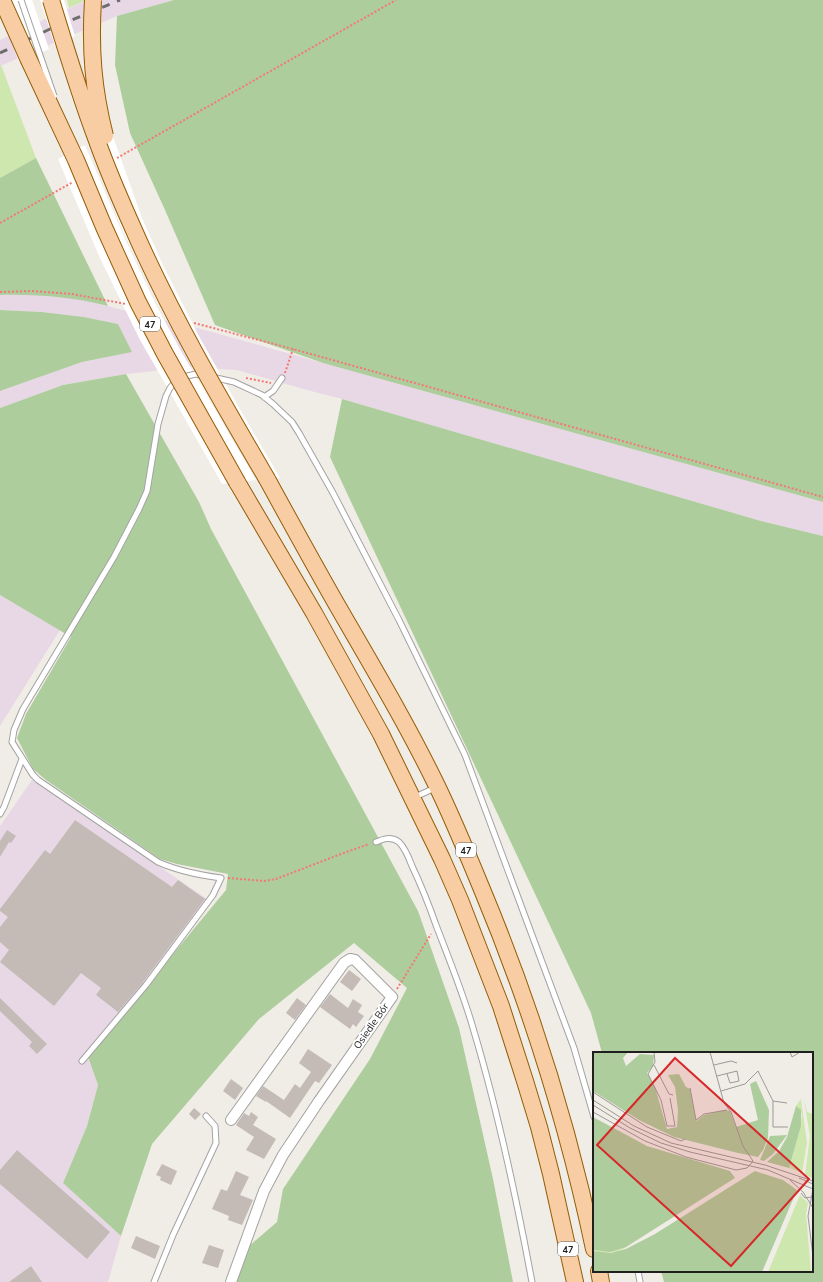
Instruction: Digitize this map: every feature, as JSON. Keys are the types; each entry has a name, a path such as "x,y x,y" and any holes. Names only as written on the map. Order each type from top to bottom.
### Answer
{"main road":[{"name":"47","path":"2,0 76,160 138,302 186,392 378,727 442,859 460,900 501,1006 539,1127 561,1217 574,1282"},
{"path":"51,0 96,139 117,191"},
{"name":"47","path":"93,0 91,43 94,85 117,191 132,228 168,304 210,381 383,684 438,786 489,905 540,1044 574,1165 593,1245"},
{"path":"598,1272 601,1282"}],"street":[{"name":"Osiedle Bór","path":"231,1120 347,960 355,960 392,997 283,1155 264,1191 231,1282"}],"lane":[{"path":"21,0 56,102"},
{"path":"61,115 76,160"},
{"path":"82,1061 159,967 213,896 221,878 170,868 158,862 38,780 22,759 12,742 14,730 23,709 114,557 139,509 147,491 158,424 166,396 170,388 176,381 183,377 196,374 219,378 245,386 273,404 292,422 326,480 399,620 466,755 574,1048 593,1114"},
{"path":"264,397 273,391 282,378"},
{"path":"0,814 22,759"},
{"path":"413,798 438,786"},
{"path":"376,842 386,838 392,839 399,842 407,853 436,924 473,1026 493,1099 515,1192 532,1282"},
{"path":"154,1282 173,1235 216,1143 215,1126 206,1116"},
{"path":"638,1272 640,1282"}],"path":[{"path":"111,161 396,0"},
{"path":"0,223 78,180"},
{"path":"0,292 32,291 72,294 127,304"},
{"path":"188,322 293,349 823,496"},
{"path":"282,378 293,349"},
{"path":"221,878 246,881 276,879 340,854 376,842"},
{"path":"392,997 427,942 436,924"}],"shaded area":[{"path":"87,0 174,0 117,16 0,66 0,40"},
{"path":"30,294 82,300 201,329 823,502 823,536 761,521 342,399 237,370 189,367 126,374 63,385 0,408 0,391 82,362 131,352 117,324 84,317 42,312 0,310 0,295"},
{"path":"0,595 60,630 0,726"},
{"path":"32,780 207,899 88,1057 98,1085 87,1126 63,1183 121,1236 108,1282 0,1282 0,826"}],"green space":[{"path":"67,0 84,0 84,1 69,8"},
{"path":"174,0 823,0 823,502 323,363 215,325 130,133 115,65 117,16"},
{"path":"1,65 36,158 0,178 0,66"},
{"path":"36,158 108,306 81,300 54,297 0,295 0,178"},
{"path":"0,310 42,312 84,317 118,324 132,352 82,362 0,391"},
{"path":"126,374 199,502 211,529 418,911 459,1028 493,1179 513,1282 236,1282 248,1247 277,1222 283,1189 370,1059 407,988 354,943 259,1019 152,1144 121,1236 63,1183 87,1126 98,1085 88,1057 226,890 228,874 177,864 160,859 46,780 33,769 17,738 26,714 71,637 0,595 0,408 63,385"},
{"path":"342,399 761,521 823,536 823,1282 664,1282 661,1272 813,1272 813,1052 602,1052 591,1013 330,457"}],"pier":[{"path":"0,0 32,0 49,49 19,62 0,14"},
{"path":"40,0 64,0 75,36 55,46"},
{"path":"111,131 142,218 163,265 200,338 280,478 258,480 203,388 160,307 122,229 88,144"},
{"path":"85,145 125,239 156,305 256,480 222,484 139,338 99,256 58,159"}],"building":[{"path":"75,820 172,887 178,880 205,899 141,985 118,1012 96,995 101,988 81,973 54,1006 0,962 9,950 0,942 0,927 8,917 0,911 0,909 45,850 50,854"},
{"path":"7,830 16,836 11,843 9,842 0,857 0,841"},
{"path":"349,970 361,979 352,991 340,982"},
{"path":"330,994 348,1008 353,999 362,1005 358,1012 364,1016 356,1027 353,1024 350,1029 320,1007"},
{"path":"0,998 47,1044 37,1054 29,1046 32,1042 0,1011"},
{"path":"297,998 306,1005 295,1020 286,1013"},
{"path":"308,1049 332,1065 319,1083 315,1081 290,1118 266,1101 256,1096 263,1086 284,1100 295,1084 300,1088 311,1072 299,1063"},
{"path":"231,1079 243,1088 235,1100 223,1091"},
{"path":"194,1108 201,1114 195,1120 189,1114"},
{"path":"251,1112 258,1117 253,1125 276,1139 264,1159 246,1150 254,1137 236,1125 244,1113 249,1116"},
{"path":"17,1150 110,1232 87,1259 0,1184 0,1170"},
{"path":"162,1164 177,1171 171,1185 160,1180 161,1177 156,1175"},
{"path":"236,1171 249,1177 240,1195 253,1200 242,1225 228,1220 229,1216 212,1209 221,1189 227,1191"},
{"path":"136,1236 160,1246 155,1259 131,1248"},
{"path":"209,1245 224,1250 218,1268 202,1263"},
{"path":"31,1266 42,1282 9,1282"}],"railway":[{"path":"0,53 50,29 120,0"}]}
